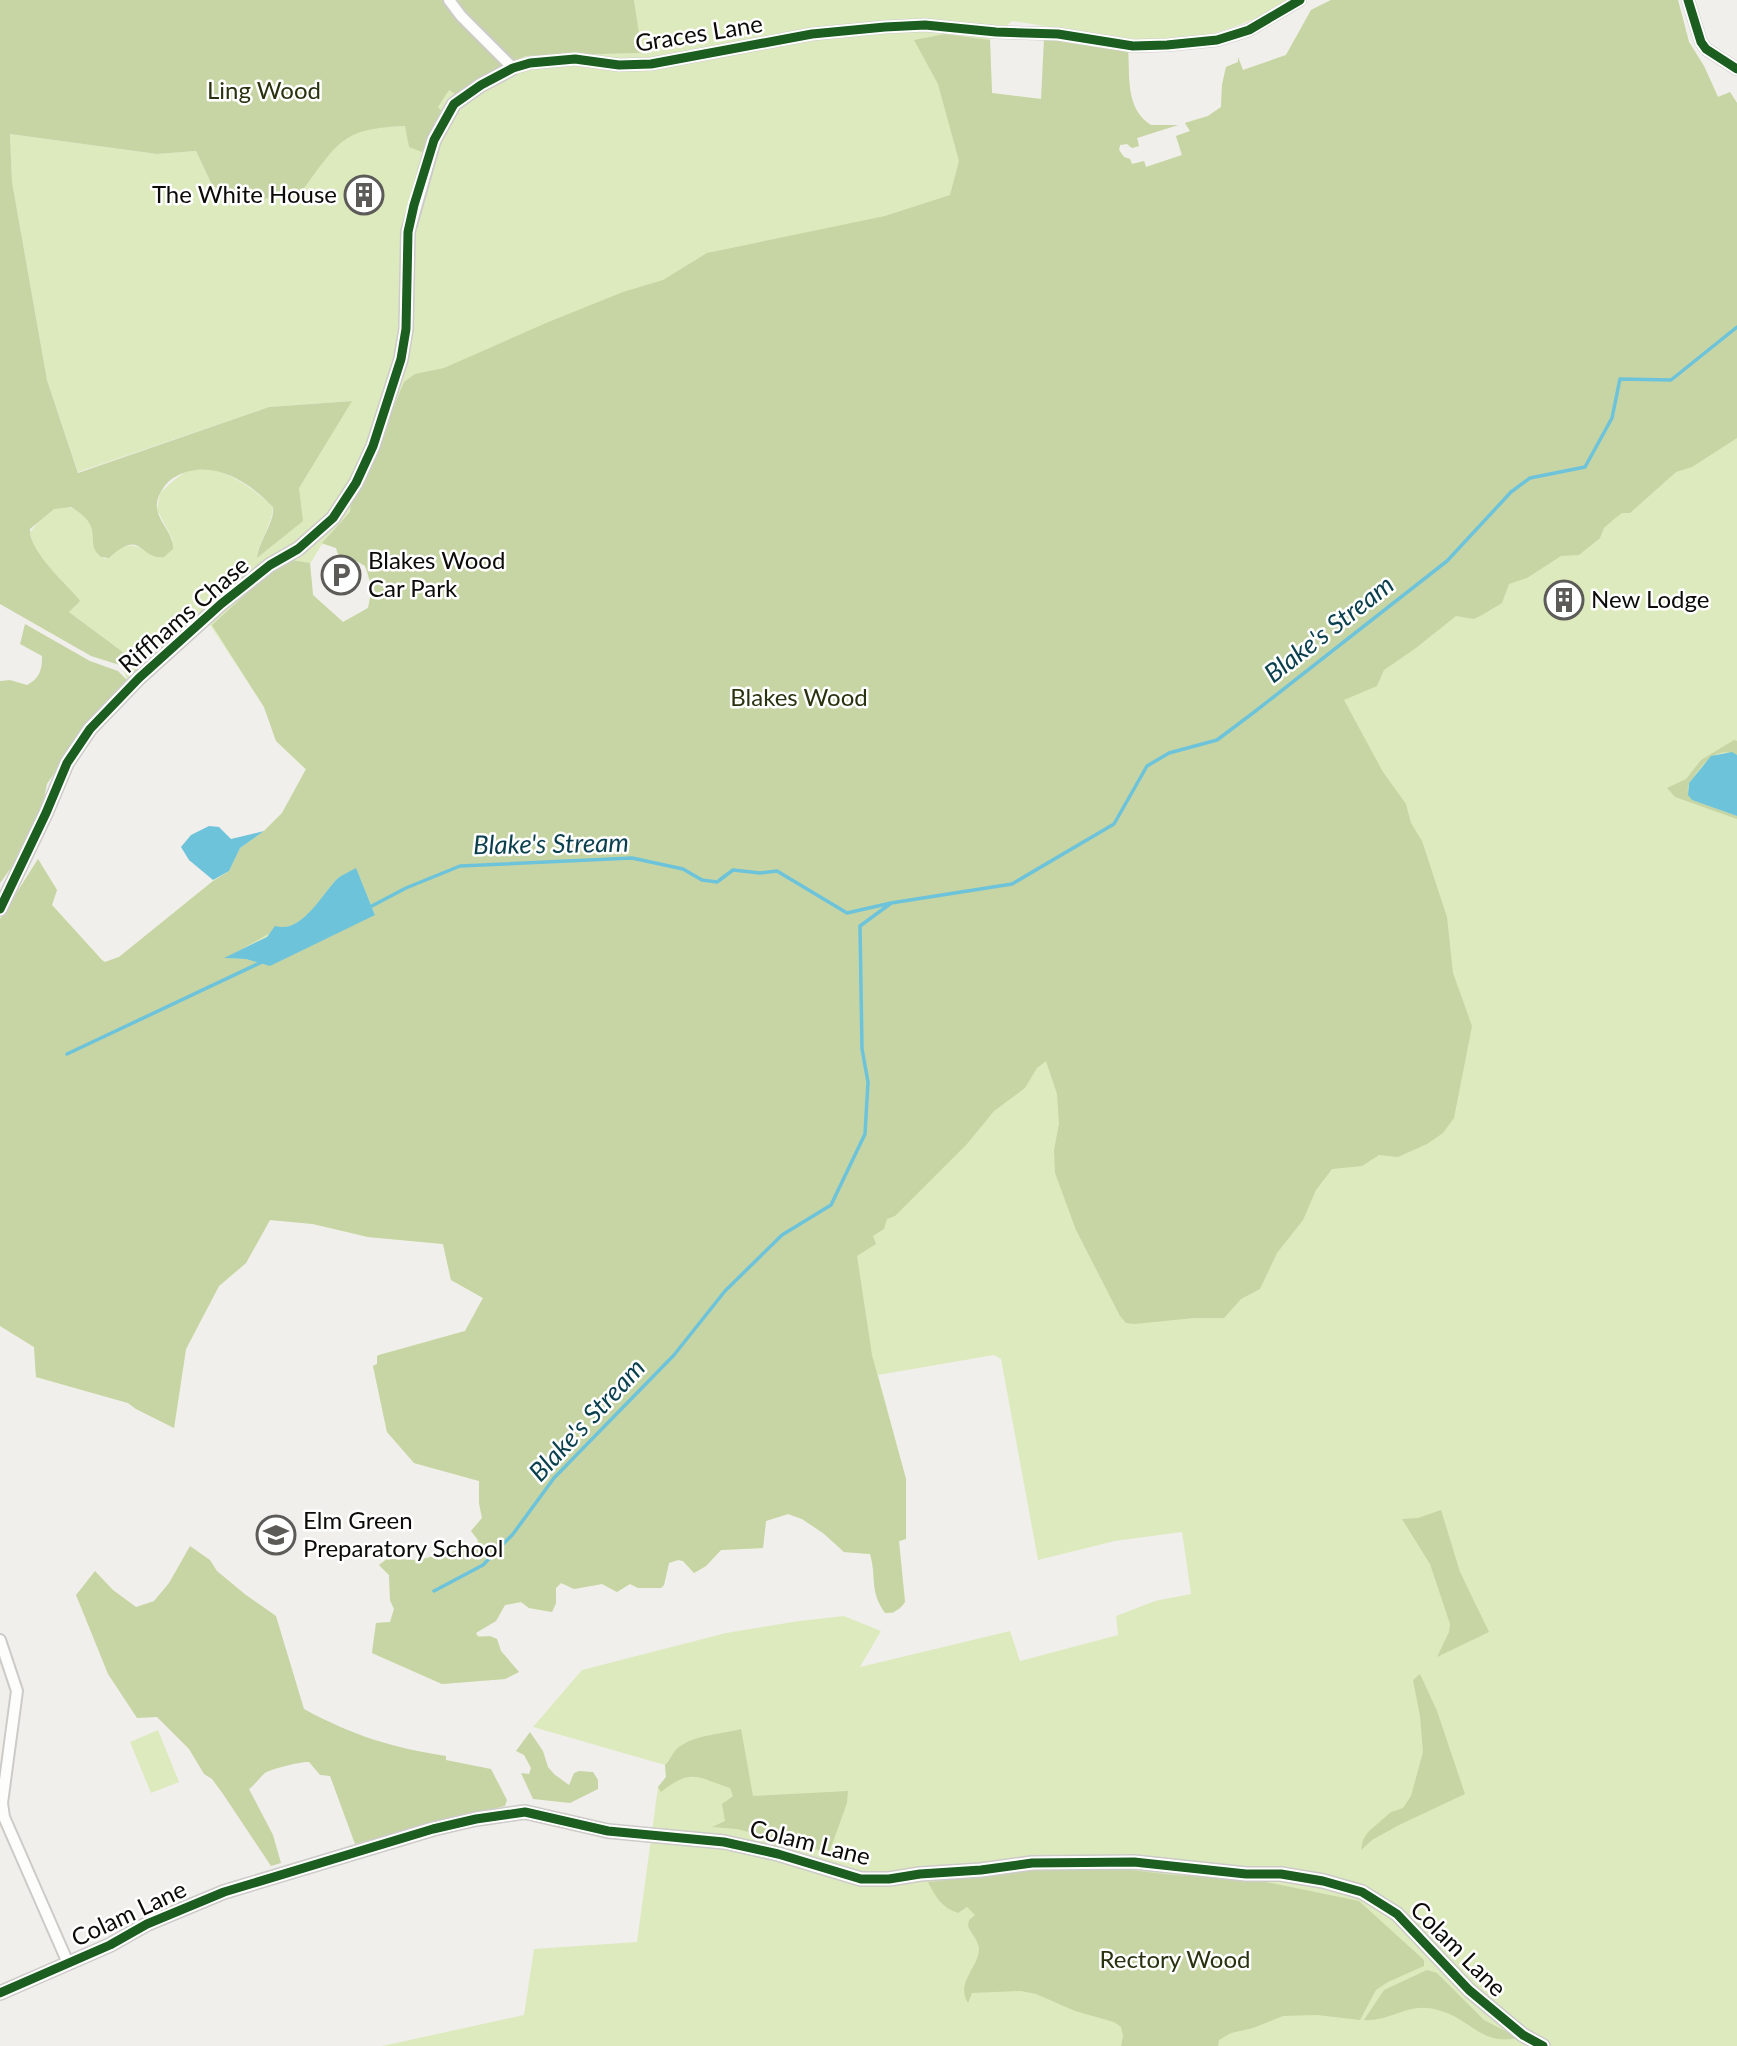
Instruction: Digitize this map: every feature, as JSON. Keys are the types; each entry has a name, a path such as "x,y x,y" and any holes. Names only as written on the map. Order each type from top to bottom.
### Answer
{"street":[{"path":"449,0 461,16 513,68"},
{"name":"Graces Lane","path":"513,68 530,63 575,60 619,65 650,64 836,31 925,25 996,32 1058,34 1133,46 1167,45 1217,40 1249,30 1300,0"},
{"path":"1688,0 1701,42 1706,49 1737,69"},
{"name":"Riffhams Chase","path":"0,909 67,763 90,729 139,678 221,604 270,565 298,548 333,518 356,483 373,446 401,359 406,329 408,232 434,140 454,104 481,85 513,68"},
{"path":"0,1640 17,1691 2,1803 4,1817 68,1963"},
{"name":"Colam Lane","path":"0,1993 110,1945 147,1924 224,1892 433,1829 476,1819 526,1812 608,1830 724,1842 778,1854 861,1879 981,1870 1032,1863 1134,1863 1246,1874 1281,1874 1323,1881 1362,1892 1397,1914 1469,1990 1514,2028 1543,2046"}],"green space":[{"name":"Ling Wood","path":"0,0 634,0 642,53 526,56 498,68 463,99 449,90 438,107 446,116 422,152 409,147 405,126 367,130 343,141 302,191 239,204 212,185 196,151 157,154 10,134 12,182 47,380 78,473 269,407 352,401 299,488 303,521 257,558 272,519 273,507 240,481 215,471 189,471 172,479 161,491 157,509 173,543 173,549 164,557 156,557 140,547 128,545 109,558 101,557 94,546 92,528 82,515 71,507 54,509 30,529 31,538 41,556 80,601 69,612 135,661 132,669 91,656 0,604"},
{"path":"634,0 1291,0 1240,25 1185,39 1120,38 1012,21 990,40 992,93 1041,99 1128,49 1130,91 1137,110 1151,125 1178,125 1137,138 1139,146 1132,148 1127,144 1120,145 1119,150 1132,164 1144,161 1146,167 1182,155 1176,136 1190,131 1185,123 1208,116 1221,107 1226,67 1238,62 1238,57 1243,70 1286,55 1311,10 1331,0 1678,0 1689,42 1718,97 1730,92 1737,103 1737,2046 382,2046 524,2015 534,1949 637,1942 658,1787 666,1777 665,1765 533,1727 582,1670 726,1633 844,1616 881,1631 860,1667 1010,1631 1020,1661 1118,1635 1116,1616 1155,1601 1191,1594 1182,1532 1115,1541 1038,1560 1001,1359 994,1355 878,1375 906,1479 906,1539 899,1541 905,1602 893,1613 885,1613 880,1605 875,1591 870,1554 844,1552 823,1533 802,1519 788,1514 766,1521 763,1548 721,1550 706,1566 694,1573 683,1561 669,1563 661,1588 638,1588 630,1584 617,1592 602,1584 574,1589 561,1583 556,1588 556,1603 552,1612 529,1608 521,1602 505,1605 496,1621 477,1631 476,1635 497,1639 501,1651 519,1672 505,1679 442,1684 372,1653 376,1623 390,1622 394,1609 390,1600 389,1575 379,1565 387,1559 418,1560 477,1546 478,1540 471,1531 482,1518 479,1481 414,1463 387,1432 373,1366 377,1364 379,1355 465,1331 483,1298 451,1280 443,1244 368,1237 313,1224 270,1220 246,1263 219,1286 186,1349 174,1428 128,1403 36,1377 34,1347 0,1326 0,919 38,859 57,890 52,905 102,960 105,962 119,957 229,871 240,848 264,831 282,813 306,770 276,741 264,707 203,614 179,632 128,681 123,670 135,661 69,612 33,543 30,532 50,510 60,506 72,508 92,525 97,554 105,559 127,546 151,553 173,540 157,510 160,493 186,472 209,469 245,484 273,507 257,555 351,401 269,407 78,472 47,380 12,182 10,134 157,154 196,151 212,185 376,127 406,126 409,147 449,89 477,86 498,68 526,56 641,53","holes":["322,544 336,548 340,560 353,559 365,566 370,587 368,608 343,622 313,595 310,564"]},
{"name":"Blakes Wood","path":"1331,0 1678,0 1689,42 1718,97 1730,92 1737,103 1737,438 1692,467 1676,472 1630,513 1622,513 1613,520 1604,528 1600,538 1579,555 1561,556 1527,578 1509,584 1502,603 1474,619 1456,616 1384,670 1377,686 1344,700 1383,772 1406,804 1411,823 1422,841 1447,917 1453,973 1472,1026 1454,1118 1443,1133 1427,1144 1398,1157 1379,1155 1362,1166 1332,1169 1316,1190 1303,1220 1277,1253 1260,1289 1241,1299 1224,1318 1126,1323 1076,1230 1055,1173 1054,1150 1059,1124 1057,1094 1046,1061 1037,1068 1025,1088 994,1111 967,1144 895,1216 887,1219 884,1229 873,1236 876,1244 857,1256 872,1355 906,1479 906,1539 899,1541 905,1602 901,1607 894,1612 885,1613 880,1605 875,1591 870,1554 844,1552 823,1533 802,1519 788,1514 766,1521 763,1548 721,1550 706,1566 694,1573 683,1561 669,1563 661,1588 638,1588 630,1584 617,1592 602,1584 574,1589 561,1583 556,1588 556,1603 552,1612 529,1608 521,1602 505,1605 496,1621 476,1633 478,1637 490,1636 497,1639 501,1651 519,1672 505,1679 442,1684 372,1653 376,1623 390,1622 394,1609 390,1600 389,1575 379,1565 387,1559 418,1560 477,1546 478,1540 471,1531 482,1518 479,1481 414,1463 387,1432 373,1366 377,1364 379,1355 465,1331 483,1298 451,1280 443,1244 368,1237 313,1224 270,1220 246,1263 219,1286 186,1349 174,1428 128,1403 36,1377 34,1347 0,1326 0,919 38,859 57,890 52,905 102,960 105,962 119,957 229,871 240,848 264,831 282,813 306,769 276,741 264,707 212,625 260,581 291,560 310,563 313,595 343,622 368,608 370,587 365,566 353,559 340,560 336,548 322,543 350,512 351,504 404,382 415,374 444,368 623,292 663,280 707,253 885,216 950,195 959,161 938,84 914,40 945,34 990,40 992,93 1041,99 1044,39 1097,43 1128,49 1130,91 1137,110 1151,125 1178,125 1137,138 1139,146 1132,148 1127,144 1120,145 1119,150 1132,164 1144,161 1146,167 1182,155 1176,136 1190,131 1185,123 1208,116 1221,107 1226,67 1238,62 1238,57 1243,70 1286,55 1311,10","holes":["356,869 375,914 270,965 246,959 226,958 279,928 305,917 336,880"]},
{"path":"25,624 90,661 118,671 128,681 103,709 93,716 47,784 42,809 19,857 0,883 0,681 10,680 27,685 39,673 42,656 20,644"},
{"path":"1734,740 1737,741 1737,755 1721,752 1709,759 1689,783 1688,790 1692,800 1737,816 1737,819 1675,797 1667,788 1686,779 1701,760"},
{"path":"1441,1510 1460,1572 1489,1632 1437,1657 1450,1624 1430,1564 1402,1519 1418,1518"},
{"path":"190,1546 210,1560 217,1571 246,1595 276,1616 304,1709 373,1739 446,1756 446,1760 491,1769 507,1800 505,1806 355,1844 330,1776 320,1775 309,1762 273,1769 249,1789 273,1835 281,1863 271,1866 189,1749 157,1717 137,1718 108,1674 76,1595 95,1571 113,1590 136,1607 154,1601 169,1583"},
{"path":"1420,1674 1437,1711 1465,1794 1399,1825 1372,1840 1361,1850 1368,1832 1391,1812 1403,1808 1411,1796 1423,1752 1413,1680"},
{"path":"741,1729 753,1796 848,1791 847,1803 829,1853 737,1829 712,1827 725,1821 722,1804 733,1796 730,1788 702,1778 687,1777 661,1792 658,1787 666,1777 665,1765 679,1747 701,1737"},
{"path":"158,1730 179,1782 151,1793 130,1742"},
{"path":"530,1732 554,1774 569,1785 574,1773 593,1772 598,1780 598,1789 570,1803 533,1799 521,1773 529,1774 531,1768 524,1755 516,1751"},
{"name":"Rectory Wood","path":"1122,1869 1251,1879 1359,1901 1424,1960 1424,1966 1376,1990 1360,2020 1317,2015 1283,2016 1231,2033 1219,2040 1218,2046 1121,2046 1121,2027 1114,2022 1021,1991 972,1993 968,2003 964,1988 979,1948 968,1926 969,1920 975,1915 967,1907 958,1913 943,1905 928,1882 1039,1870"},
{"path":"1427,1970 1437,1973 1484,2020 1519,2038 1506,2039 1485,2035 1450,2014 1427,2008 1364,2020 1384,1990"}],"water":[{"path":"1732,752 1737,755 1737,816 1692,800 1688,795 1689,783 1711,756"},
{"path":"209,826 219,827 231,839 264,831 240,848 229,871 213,880 189,860 181,847 191,835"},
{"path":"356,868 375,915 270,966 246,959 224,958 267,937 275,926 284,927 302,919 336,880"}],"waterway":[{"name":"Blake's Stream","path":"368,908 406,888 460,866 632,858 683,869 702,880 717,882 733,870 760,873 777,871 847,913 891,903 1012,884 1114,824 1147,766 1169,753 1217,740 1253,713 1447,561 1511,492 1530,478 1585,467 1612,418 1620,379 1671,380 1737,327"},
{"name":"Blake's Stream","path":"434,1591 483,1565 513,1534 554,1478 674,1355 725,1291 782,1235 831,1205 865,1134 868,1082 862,1049 860,926 890,904"},
{"name":"Blake's Stream","path":"67,1054 264,961"}],"cycle path":[{"path":"0,909 67,763 90,729 139,678 221,604 270,565 298,549 333,518 356,483 373,446 401,359 406,329 408,232 434,140 454,104 481,85 513,68 530,63 575,59 619,65 651,64 812,34 885,27 925,25 996,32 1058,34 1133,46 1217,40 1249,30 1300,0"},
{"path":"1688,0 1701,42 1706,49 1737,69"},
{"path":"0,1993 110,1945 147,1924 224,1892 433,1829 525,1812 608,1831 724,1842 778,1854 861,1879 889,1879 1032,1863 1134,1862 1246,1874 1281,1874 1323,1881 1362,1892 1397,1914 1469,1990 1523,2035 1543,2046"}],"place":[{"name":"The White House","path":"364,195"},
{"name":"Blakes Wood Car Park","path":"341,575"},
{"name":"New Lodge","path":"1564,600"},
{"name":"Elm Green Preparatory School","path":"276,1535"}]}
